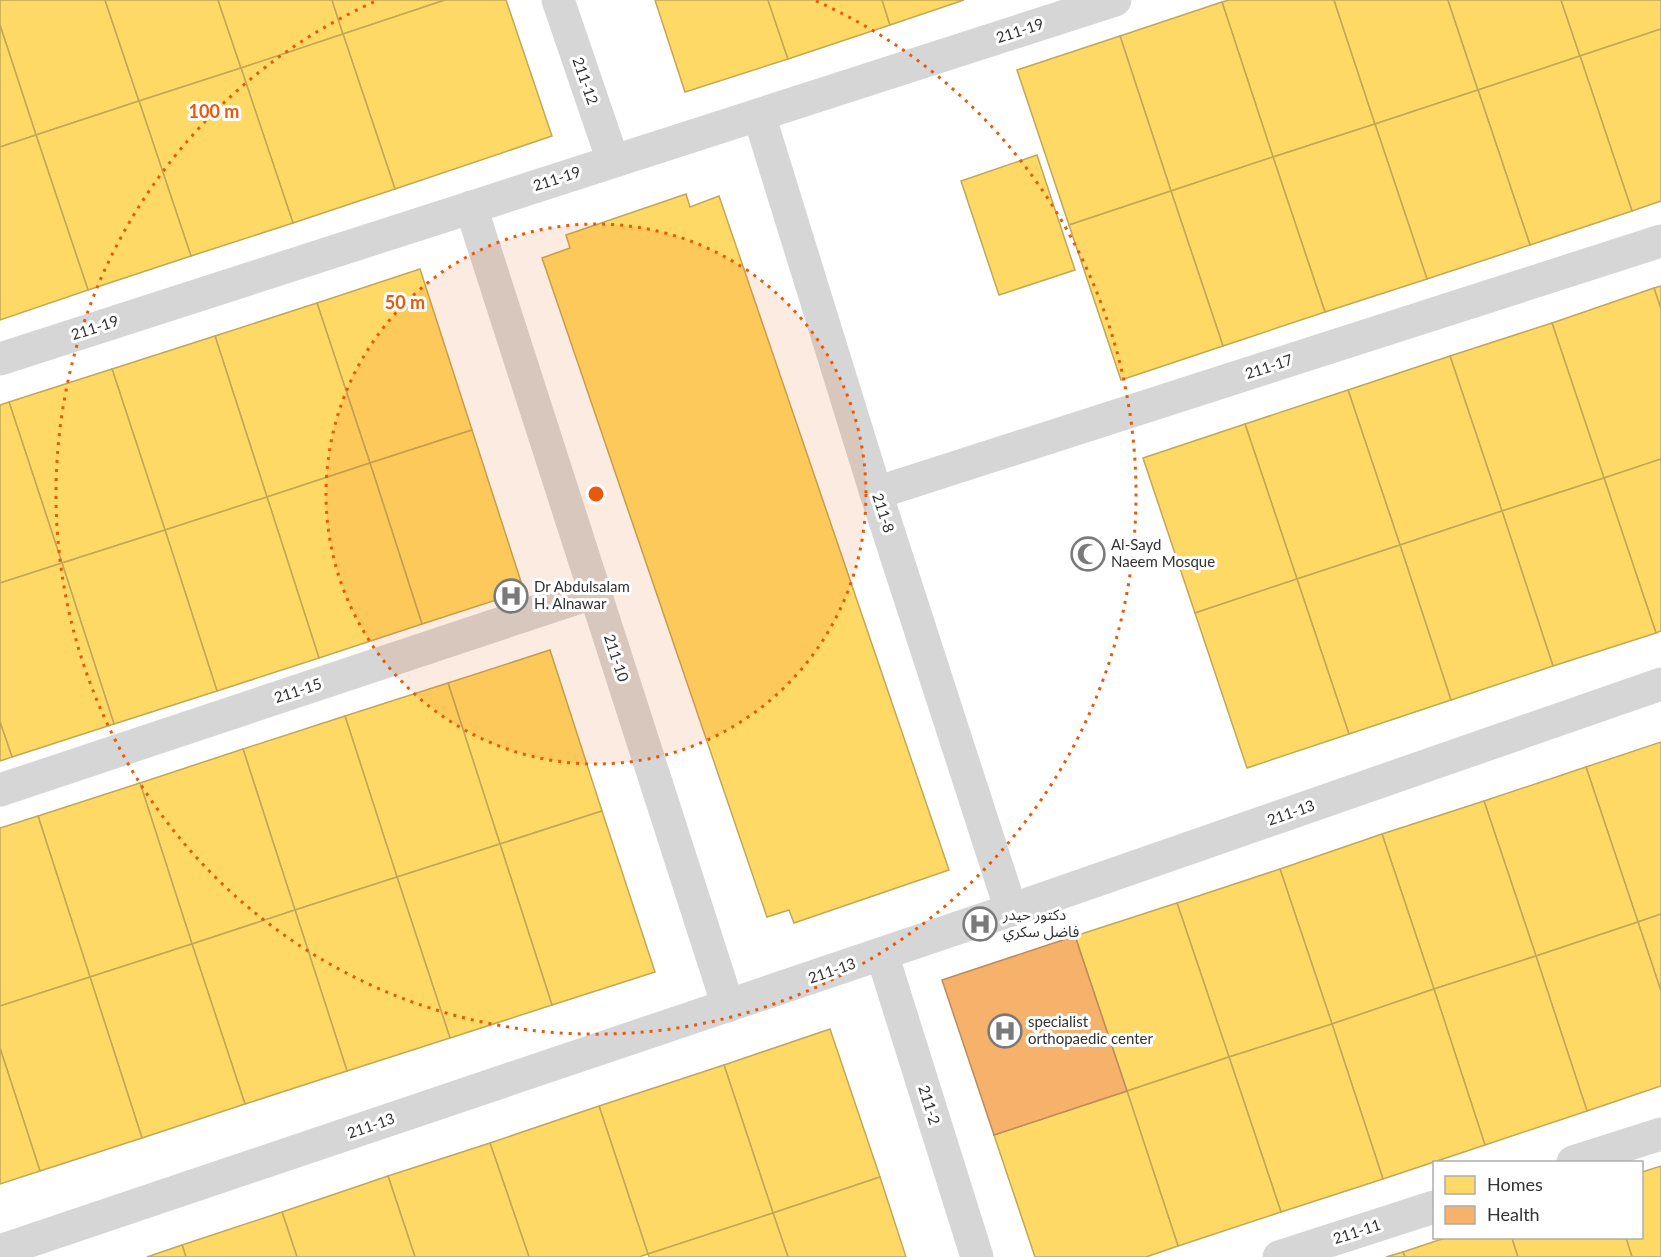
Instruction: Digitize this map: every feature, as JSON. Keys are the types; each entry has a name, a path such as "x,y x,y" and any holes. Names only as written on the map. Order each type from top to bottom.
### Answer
{"street":[{"name":"211-12","path":"558,0 613,161"},
{"name":"211-19","path":"0,359 1115,0"},
{"name":"211-8","path":"759,115 876,493 1011,910"},
{"name":"211-10","path":"471,207 728,1006"},
{"name":"211-17","path":"876,493 1661,241"},
{"name":"211-15","path":"0,790 595,592"},
{"name":"211-13","path":"0,1251 1011,910 1661,684"},
{"name":"211-2","path":"882,954 977,1257"},
{"path":"1576,1161 1661,1134"},
{"name":"211-11","path":"1279,1257 1433,1207"}],"building: Homes":[{"path":"0,0 105,0 139,101 36,135 0,25"},
{"path":"105,0 218,0 241,68 139,101"},
{"path":"218,0 332,0 343,34 241,68"},
{"path":"332,0 445,0 343,34"},
{"path":"445,0 506,0 552,136 395,189 343,34"},
{"path":"655,0 768,0 788,59 685,92"},
{"path":"768,0 882,0 890,25 788,59"},
{"path":"882,0 964,0 890,25"},
{"path":"1229,0 1334,0 1375,124 1273,157 1222,2"},
{"path":"1334,0 1448,0 1478,90 1375,124"},
{"path":"1448,0 1561,0 1580,56 1478,90"},
{"path":"1561,0 1661,0 1661,29 1580,56"},
{"path":"1222,2 1273,157 1171,191 1120,36"},
{"path":"0,25 36,135 0,147"},
{"path":"1661,29 1661,201 1632,211 1580,56"},
{"path":"343,34 395,189 293,223 241,68"},
{"path":"1120,36 1171,191 1069,225 1017,70"},
{"path":"1580,56 1632,211 1530,245 1478,90"},
{"path":"241,68 293,223 191,256 139,101"},
{"path":"1478,90 1530,245 1427,279 1375,124"},
{"path":"139,101 191,256 88,290 36,135"},
{"path":"1375,124 1427,279 1325,312 1273,157"},
{"path":"36,135 88,290 0,320 0,147"},
{"path":"1037,155 1075,270 999,295 961,181"},
{"path":"1273,157 1325,312 1223,346 1171,191"},
{"path":"1171,191 1223,346 1121,380 1069,225"},
{"path":"686,194 690,207 719,196 949,870 794,923 789,910 767,917 542,258 570,248 566,235"},
{"path":"420,269 472,430 370,463 317,303"},
{"path":"1661,286 1661,309 1654,288"},
{"path":"1654,288 1661,309 1661,459 1604,478 1552,323"},
{"path":"317,303 370,463 267,497 215,336"},
{"path":"1552,323 1604,478 1502,511 1450,356"},
{"path":"215,336 267,497 165,530 112,369"},
{"path":"1450,356 1502,511 1400,545 1348,390"},
{"path":"112,369 165,530 62,563 9,402"},
{"path":"1348,390 1400,545 1297,579 1245,424"},
{"path":"9,402 62,563 0,583 0,405"},
{"path":"1245,424 1297,579 1195,613 1143,458"},
{"path":"472,430 524,591 422,624 370,463"},
{"path":"1661,459 1661,631 1656,633 1604,478"},
{"path":"370,463 422,624 319,658 267,497"},
{"path":"1604,478 1656,633 1553,666 1502,511"},
{"path":"267,497 319,658 217,691 165,530"},
{"path":"1502,511 1553,666 1451,700 1400,545"},
{"path":"165,530 217,691 114,724 62,563"},
{"path":"1400,545 1451,700 1349,734 1297,579"},
{"path":"62,563 114,724 12,757 0,722 0,583"},
{"path":"1297,579 1349,734 1247,768 1195,613"},
{"path":"550,650 602,811 500,844 448,683"},
{"path":"448,683 500,844 397,877 345,716"},
{"path":"345,716 397,877 295,910 243,749"},
{"path":"0,722 12,757 0,761"},
{"path":"1661,742 1661,914 1638,922 1586,767"},
{"path":"243,749 295,910 192,944 140,783"},
{"path":"1586,767 1638,922 1536,956 1484,801"},
{"path":"140,783 192,944 90,977 38,816"},
{"path":"1484,801 1536,956 1434,989 1382,834"},
{"path":"602,811 655,972 552,1005 500,844"},
{"path":"38,816 90,977 0,1006 0,828"},
{"path":"1382,834 1434,989 1332,1024 1280,869"},
{"path":"500,844 552,1005 450,1038 397,877"},
{"path":"1280,869 1332,1024 1229,1057 1177,903"},
{"path":"397,877 450,1038 347,1071 295,910"},
{"path":"1177,903 1229,1057 1127,1091 1075,936"},
{"path":"295,910 347,1071 245,1104 192,944"},
{"path":"1661,914 1661,991 1638,922"},
{"path":"1638,922 1661,991 1661,1086 1587,1111 1536,956"},
{"path":"192,944 245,1104 142,1138 90,977"},
{"path":"1536,956 1587,1111 1485,1145 1434,989"},
{"path":"90,977 142,1138 40,1171 0,1048 0,1006"},
{"path":"1434,989 1485,1145 1383,1179 1332,1024"},
{"path":"1332,1024 1383,1179 1281,1212 1229,1057"},
{"path":"830,1029 880,1177 773,1213 724,1065"},
{"path":"0,1048 40,1171 0,1184"},
{"path":"1229,1057 1281,1212 1178,1246 1127,1091"},
{"path":"724,1065 773,1213 648,1254 599,1106"},
{"path":"1127,1091 1178,1246 1146,1257 1035,1257 994,1135"},
{"path":"599,1106 648,1254 639,1257 529,1257 490,1143"},
{"path":"490,1143 529,1257 415,1257 388,1176"},
{"path":"1661,1166 1661,1257 1632,1257 1626,1239 1643,1239 1643,1172"},
{"path":"388,1176 415,1257 297,1257 282,1212"},
{"path":"880,1177 906,1257 788,1257 773,1213"},
{"path":"282,1212 297,1257 186,1257 182,1245"},
{"path":"773,1213 788,1257 649,1257 648,1254"},
{"path":"1442,1239 1512,1239 1518,1257 1405,1257 1403,1252"},
{"path":"1512,1239 1626,1239 1632,1257 1518,1257"},
{"path":"182,1245 186,1257 147,1257"},
{"path":"1403,1252 1405,1257 1386,1257"}],"building: Health":[{"path":"1075,936 1127,1091 994,1135 942,980"}],"place":[{"name":"Al-Sayd Naeem Mosque","path":"1088,554"},
{"name":"Dr Abdulsalam H. Alnawar","path":"511,596"},
{"name":"دكتور حيدر فاضل سكري","path":"980,924"},
{"name":"specialist orthopaedic center","path":"1005,1031"}]}
